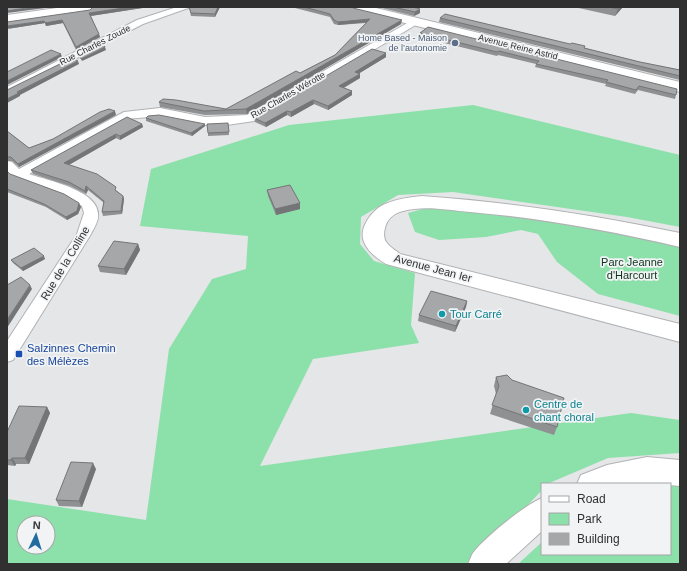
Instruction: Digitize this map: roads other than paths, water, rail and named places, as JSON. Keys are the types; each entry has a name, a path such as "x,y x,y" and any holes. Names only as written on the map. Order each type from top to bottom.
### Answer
{"main road":[{"path":"7,19 90,7"},
{"name":"Avenue Reine Astrid","path":"357,7 680,87"},
{"name":"Avenue Jean Ier","path":"680,240 621,226 558,215 422,202 399,204 387,211 375,225 373,237 375,245 393,259 680,332"},
{"path":"594,483 607,478 647,470 680,473"},
{"path":"484,564 500,548 541,513"}],"street":[{"name":"Rue Charles Zoude","path":"7,91 140,22 186,7"},
{"name":"Rue Charles Wérotte","path":"13,170 124,116 160,112 205,120 227,121 250,118 416,22"},
{"name":"Rue de la Colline","path":"7,355 84,234 90,222 91,210 88,204 67,190 13,170"}],"place":[{"name":"Home Based - Maison de l’autonomie","path":"455,43"},
{"name":"Tour Carré","path":"442,314"},
{"name":"Salzinnes Chemin des Mélèzes","path":"19,354"},
{"name":"Centre de chant choral","path":"526,410"}],"park label":[{"name":"Parc Jeanne d'Harcourt","path":"632,268"}]}
